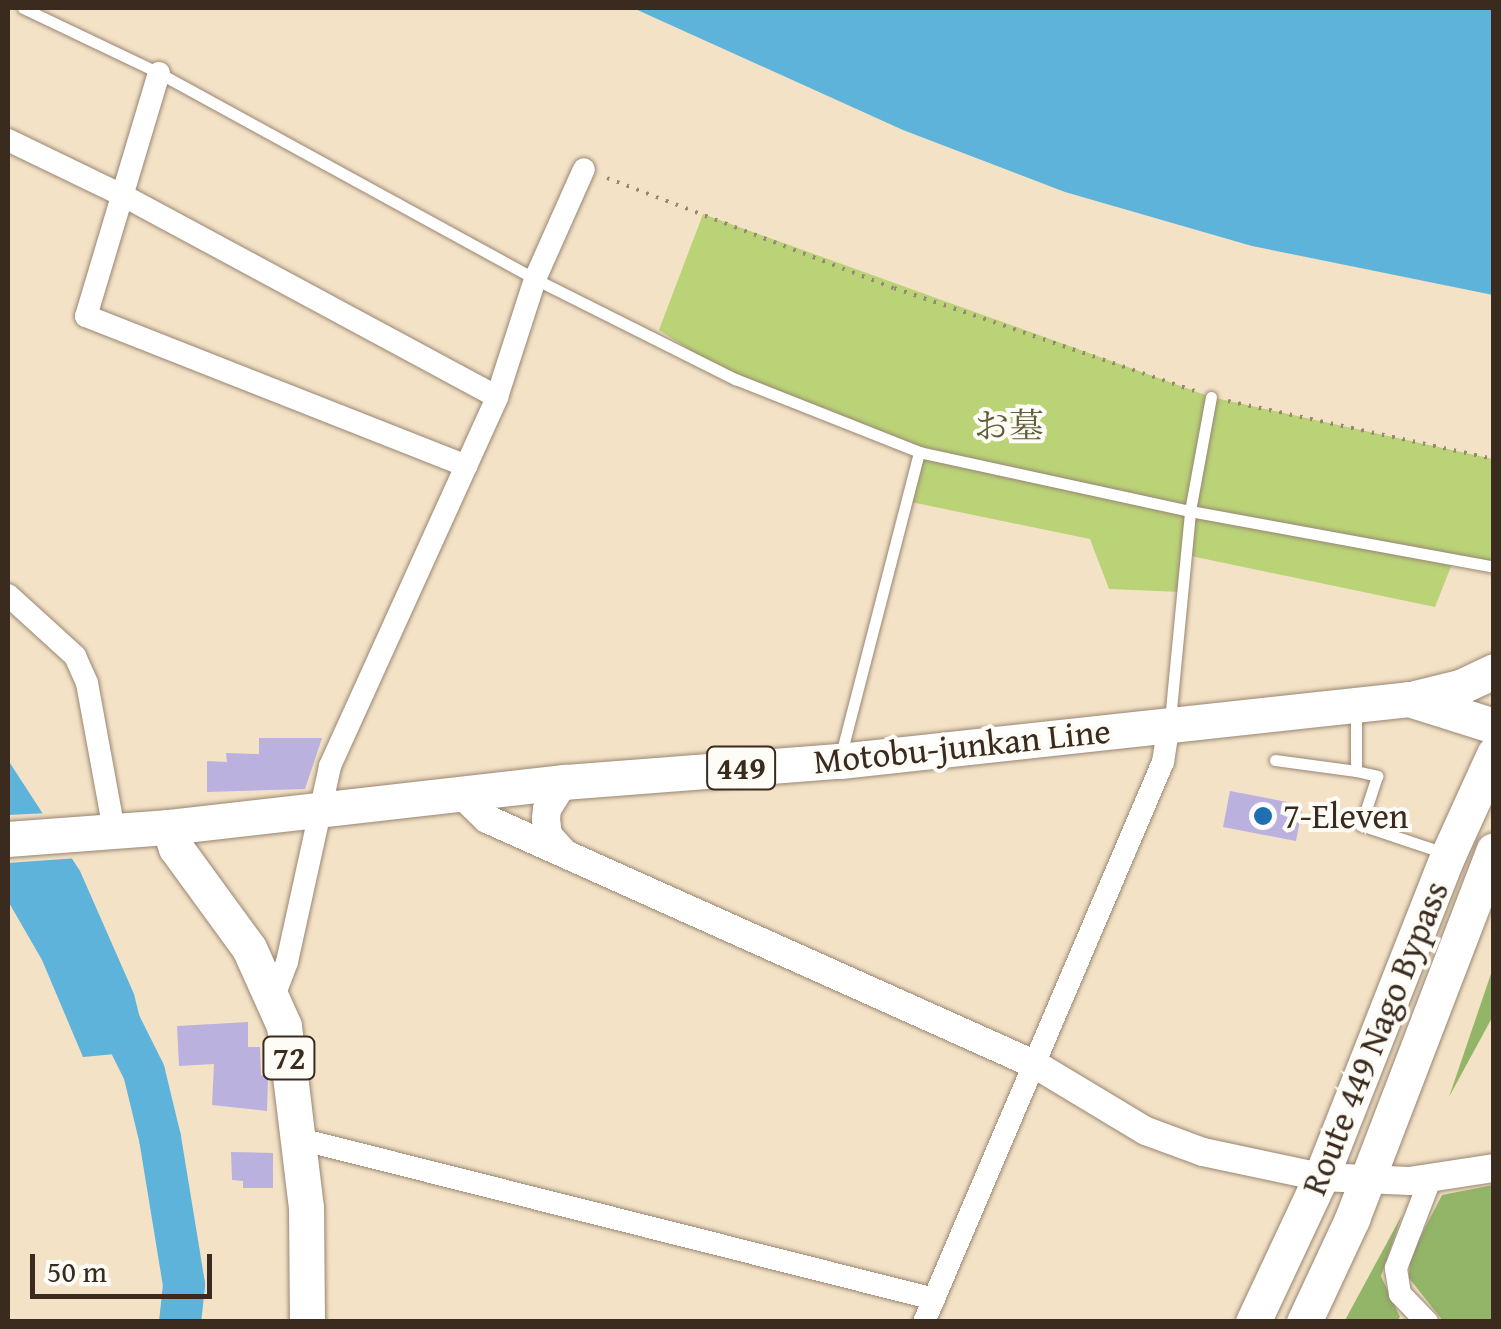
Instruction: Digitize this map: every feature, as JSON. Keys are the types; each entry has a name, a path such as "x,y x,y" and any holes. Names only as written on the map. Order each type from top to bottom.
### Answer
{"main road":[{"path":"1409,699 1460,687 1494,671"},
{"name":"Motobu-junkan Line","path":"8,839 169,827 564,782 840,761 1409,699 1494,726"},
{"name":"Route 449 Nago Bypass","path":"1253,1322 1321,1176 1448,855 1494,754"},
{"name":"72","path":"169,827 176,848 249,948 274,996 284,1026 300,1139 307,1322"},
{"name":"Route 449 Nago Bypass","path":"1304,1322 1366,1181 1494,850"}],"street":[{"path":"159,74 86,316 466,466"},
{"path":"8,140 124,196 497,398"},
{"path":"274,996 287,962 330,766 497,398 535,279 584,169"},
{"path":"8,595 75,656 94,713 114,830"},
{"path":"924,1322 1163,762 1170,724"},
{"path":"564,782 547,809 546,819 548,835 568,858"},
{"path":"459,792 487,819 1036,1066 1146,1132 1203,1152 1366,1181 1430,1180 1494,1168"},
{"path":"300,1139 934,1299"},
{"path":"1427,1322 1400,1294 1396,1268 1430,1180"}],"lane":[{"path":"23,8 159,74 535,279 735,379 919,452 1190,511 1494,567"},
{"path":"1170,724 1190,511 1211,397"},
{"path":"840,761 919,452"},
{"path":"1356,704 1356,772"},
{"path":"1275,760 1377,776 1360,825 1448,855"}],"path":[{"path":"584,169 894,288 1211,397 1494,459"}],"green space":[{"name":"お墓","path":"703,214 1211,397 1493,459 1493,568 1454,559 1435,607 1186,555 1181,592 1109,589 1090,539 906,501 919,453 735,379 659,330"},
{"path":"1493,968 1493,1016 1449,1097"},
{"path":"1493,1185 1493,1321 1443,1321 1409,1278 1410,1257 1442,1195"},
{"path":"1402,1215 1381,1276 1400,1317 1397,1321 1344,1322"}],"water":[{"path":"633,8 1493,8 1493,295 1252,246 1065,192 903,130"},
{"path":"8,760 80,871 134,994 148,1051 83,1057 42,960 8,901"}],"pier":[{"path":"49,813 78,858 8,863 8,815"}],"building":[{"path":"259,738 322,738 305,789 207,792 207,761 227,762 226,753 259,754"},
{"name":"7-Eleven","path":"1230,791 1303,805 1296,841 1223,827"},
{"path":"248,1022 248,1047 260,1047 261,1075 268,1076 267,1111 212,1105 214,1064 179,1066 177,1026"},
{"path":"231,1152 273,1153 273,1188 243,1188 243,1181 232,1180"}],"waterway":[{"path":"108,1000 144,1072 160,1138 184,1285 180,1322"}],"place":[{"name":"7-Eleven","path":"1263,816"}]}
